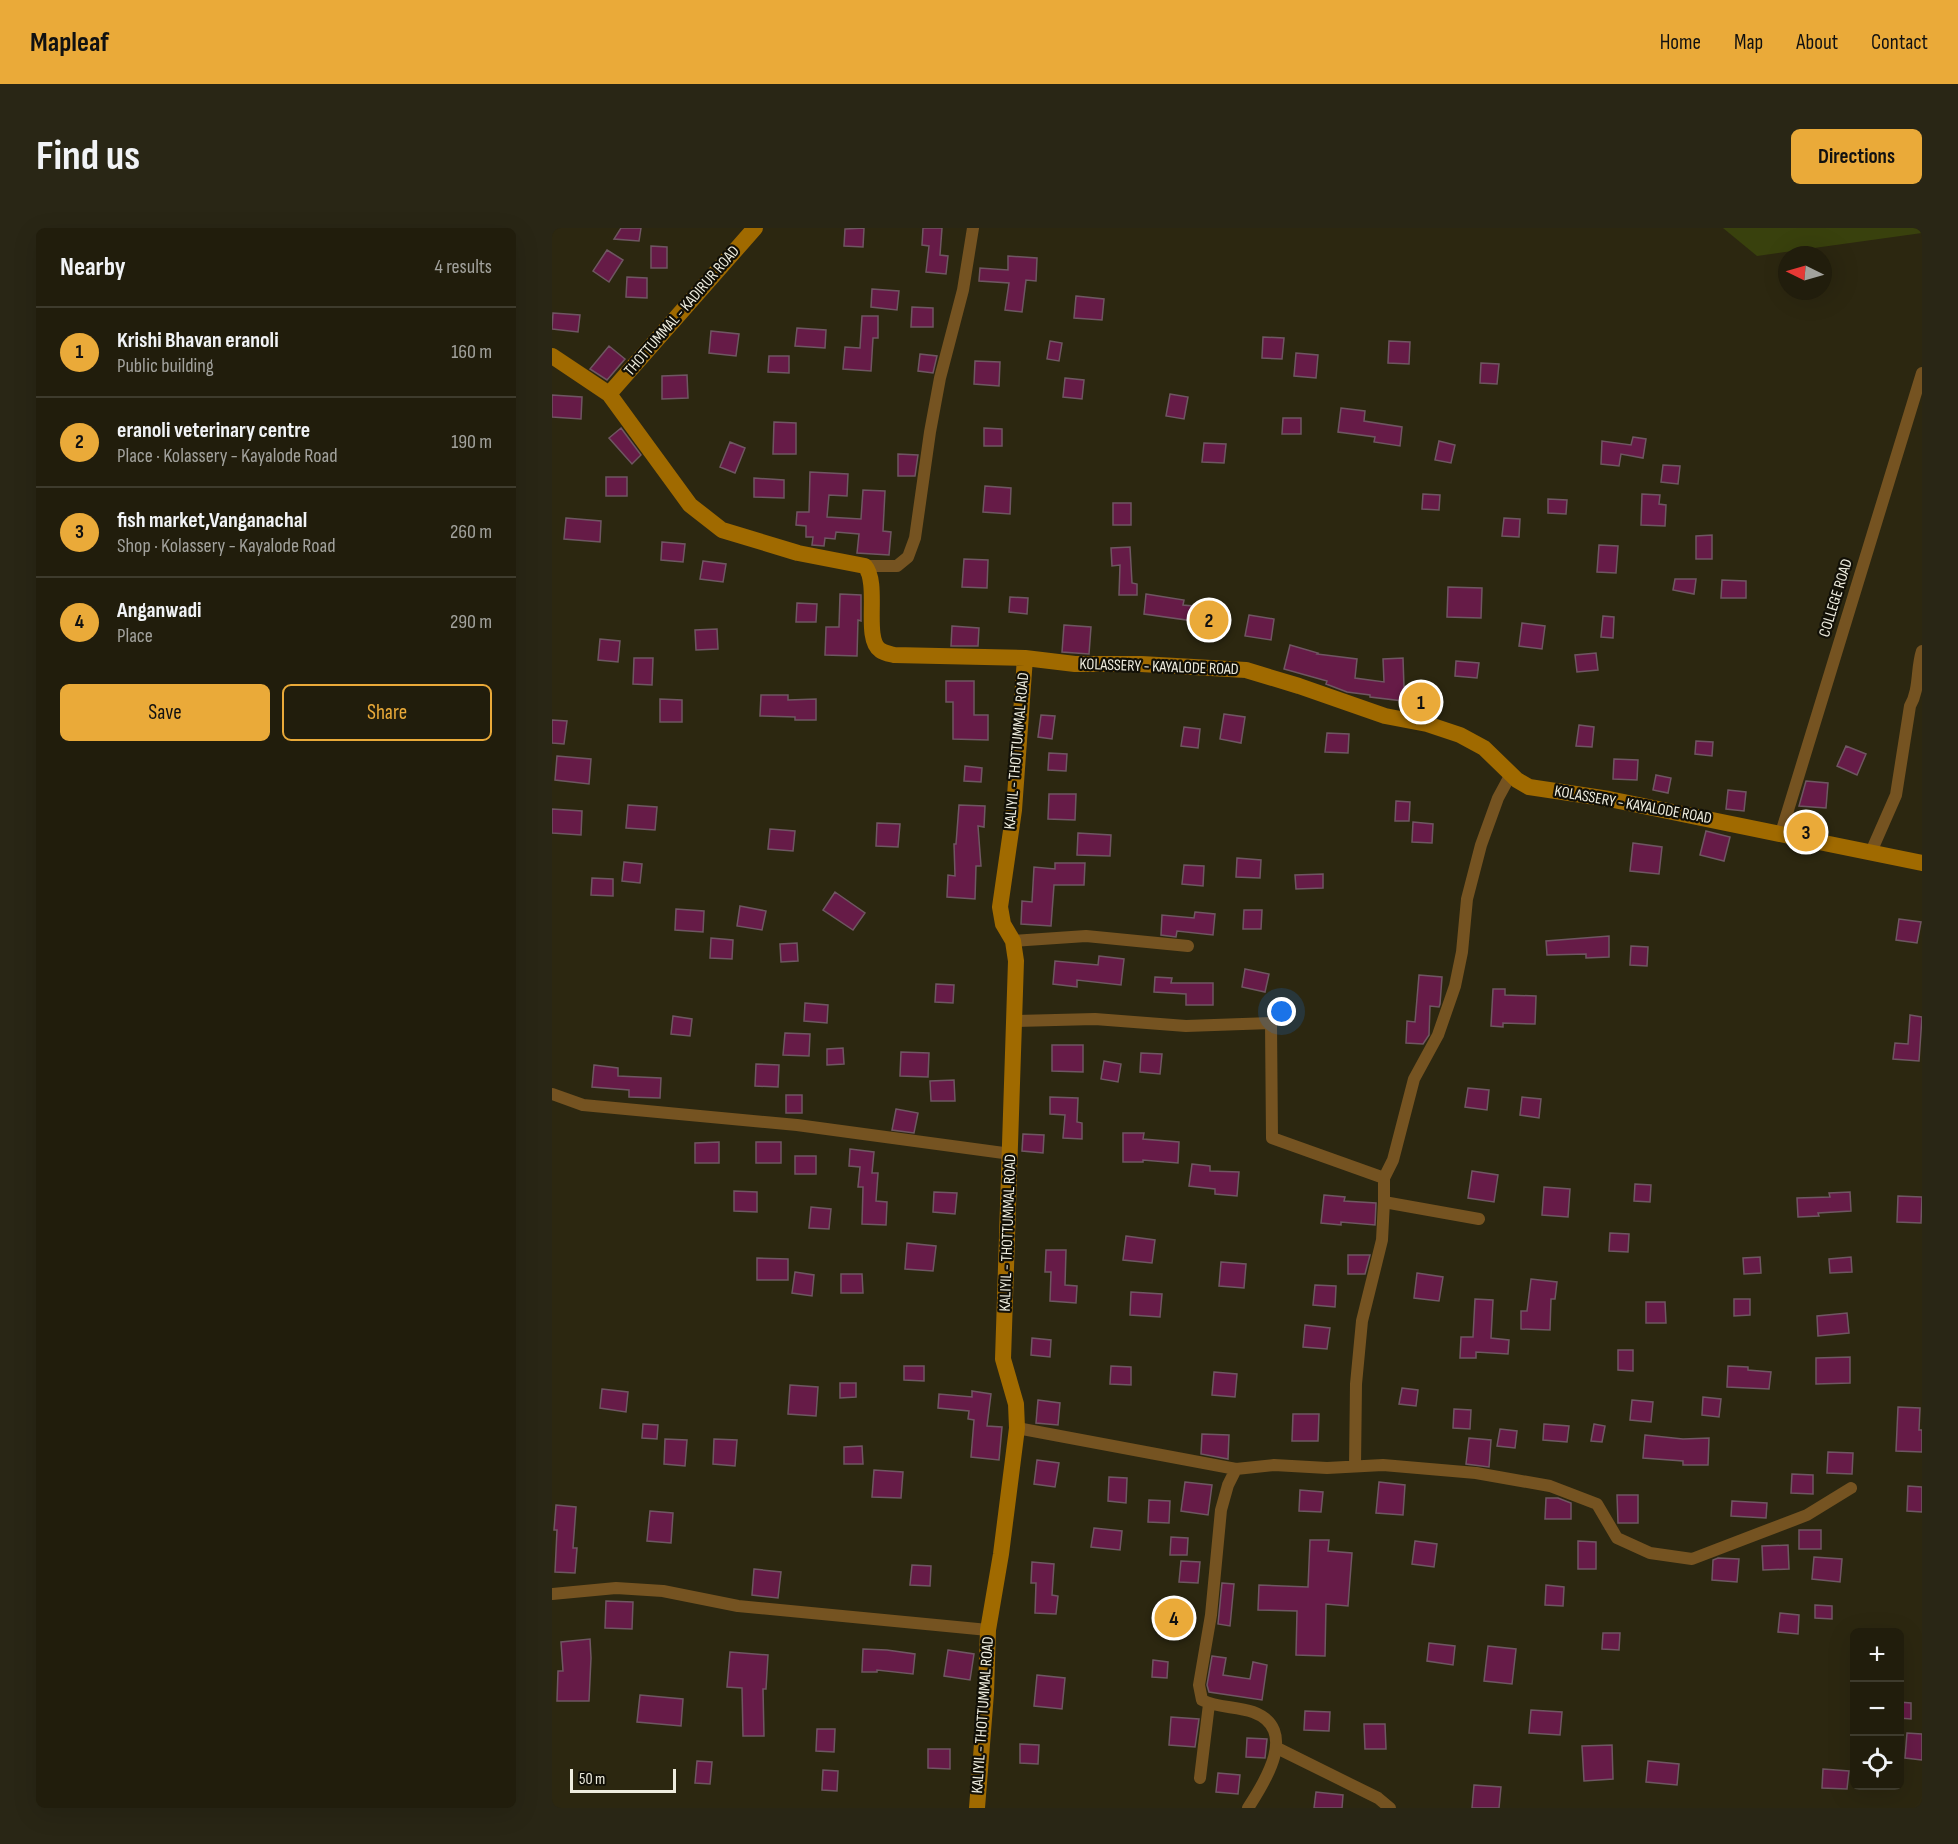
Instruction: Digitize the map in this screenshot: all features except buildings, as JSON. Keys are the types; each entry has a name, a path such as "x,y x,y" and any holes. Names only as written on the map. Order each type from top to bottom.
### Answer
{"main road":[{"name":"THOTTUMMAL - KADIRUR ROAD","path":"609,394 755,228"},
{"path":"552,356 609,394 690,505 722,530 798,553 866,566"},
{"name":"KOLASSERY - KAYALODE ROAD","path":"866,566 871,576 873,640 880,650 894,655 1025,658 1075,664 1141,664 1246,670 1385,716 1427,724 1460,735 1484,748 1517,780 1529,787 1609,799 1922,863"},
{"name":"KALIYIL - THOTTUMMAL ROAD","path":"977,1808 986,1693 988,1630 1001,1554 1017,1428 1016,1404 1003,1359 1016,961 1013,941 1003,924 1000,907 1014,810 1025,658"}],"street":[{"path":"866,566 897,566 908,556 915,538 940,378 963,291 973,228"},
{"name":"COLLEGE ROAD","path":"1781,833 1922,374"},
{"path":"1871,852 1896,795 1910,706 1915,696 1918,663 1922,651"},
{"path":"1355,1466 1356,1384 1362,1321 1382,1240 1384,1178 1393,1160 1414,1079 1438,1035 1455,986 1462,952 1467,899 1488,826 1498,798 1511,774"},
{"path":"1013,941 1086,936 1188,946"},
{"path":"1014,1021 1095,1019 1186,1026 1271,1023 1272,1138 1384,1178"},
{"path":"552,1094 583,1105 797,1125 1011,1155"},
{"path":"1384,1202 1479,1220"},
{"path":"1017,1428 1236,1468 1274,1465 1327,1468 1383,1465 1476,1473 1550,1486 1597,1504 1617,1538 1650,1553 1692,1559 1807,1515 1851,1488"},
{"path":"1236,1468 1228,1485 1221,1510 1211,1615 1199,1685 1202,1700 1209,1704 1234,1707 1254,1713 1269,1722 1275,1734 1277,1748 1263,1784 1248,1808"},
{"path":"552,1594 616,1588 663,1591 738,1606 988,1630"},
{"path":"1200,1778 1209,1704"},
{"path":"1277,1748 1378,1798 1390,1808"}],"green space":[{"path":"1723,228 1922,228 1922,233 1829,246 1778,246 1778,253 1757,256"}],"place":[{"name":"eranoli veterinary centre","path":"1209,620"},
{"name":"Krishi Bhavan eranoli","path":"1421,702"},
{"name":"fish market,Vanganachal","path":"1806,832"},
{"name":"Anganwadi","path":"1174,1618"}]}
